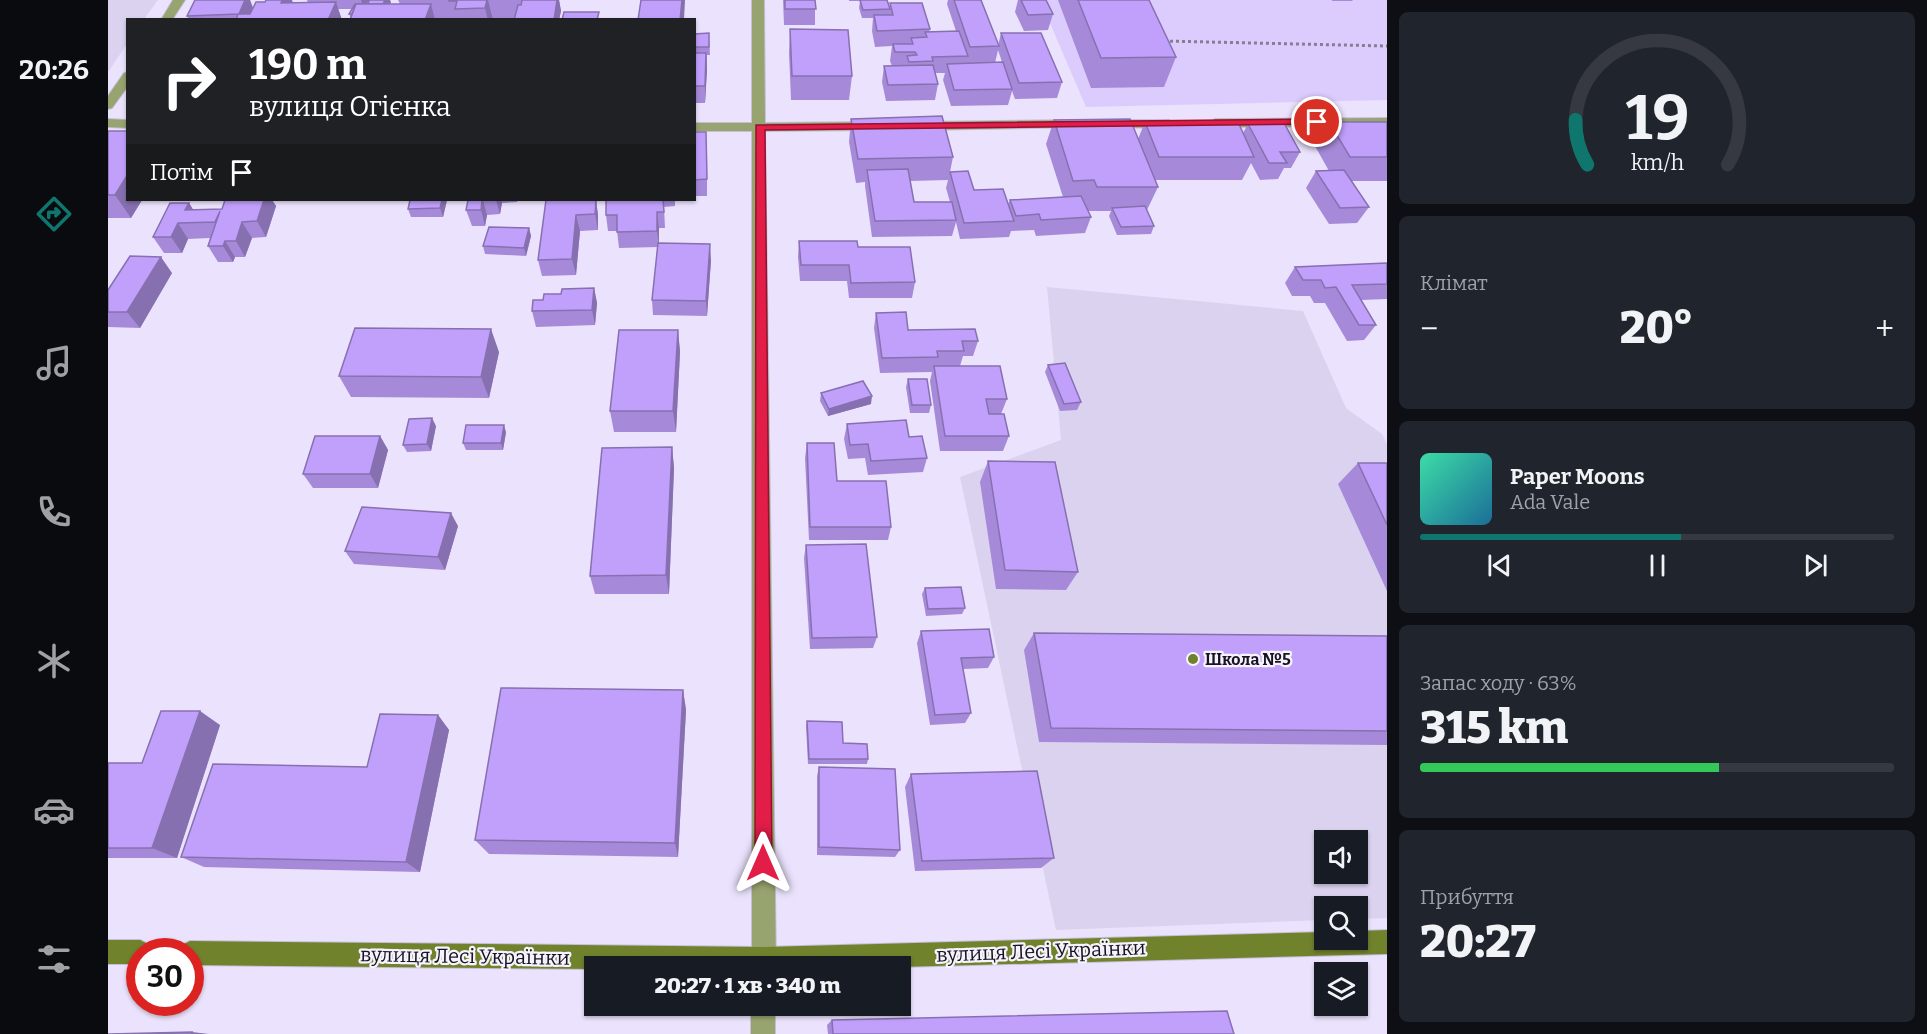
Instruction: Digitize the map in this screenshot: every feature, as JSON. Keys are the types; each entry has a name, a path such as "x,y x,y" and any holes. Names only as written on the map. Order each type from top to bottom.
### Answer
{"street":[{"path":"167,18 179,0"},
{"path":"758,0 764,956"},
{"path":"108,105 126,79"},
{"path":"696,127 1387,122"},
{"path":"108,123 126,124"},
{"name":"вулиця Лесі Українки","path":"911,957 1387,942"},
{"path":"108,952 126,952"},
{"name":"вулиця Лесі Українки","path":"204,953 584,959"},
{"path":"763,1016 763,1034"}],"path":[{"path":"1158,41 1387,46"}],"shaded area":[{"path":"108,0 158,0 145,18 126,18 126,45 108,72"},
{"path":"1040,0 1387,0 1387,100 1086,107"},
{"name":"Школа №5","path":"1047,287 1303,311 1346,408 1382,434 1387,444 1387,918 1368,919 1368,896 1314,896 1314,920 1056,930 960,477 1061,440"}],"building":[{"path":"195,0 245,0 239,14 187,16"},
{"path":"266,0 282,0 281,3 336,2 329,18 237,18 238,14 250,14 256,2"},
{"path":"369,0 385,0 383,4 368,4"},
{"path":"449,0 487,0 485,8 455,9 457,1"},
{"path":"522,0 557,0 554,18 515,18 518,5 521,5"},
{"path":"641,0 682,0 680,18 638,18"},
{"path":"785,0 815,0 816,9 785,9"},
{"path":"860,0 887,0 890,9 863,10"},
{"path":"954,0 981,0 999,46 970,47"},
{"path":"1021,0 1046,0 1053,14 1028,15"},
{"path":"1078,0 1149,0 1176,57 1101,58"},
{"path":"890,3 922,3 930,29 877,31 874,15 893,15"},
{"path":"356,4 431,4 426,18 351,18"},
{"path":"564,12 599,12 598,18 562,18"},
{"path":"790,29 848,30 852,76 792,76"},
{"path":"959,31 968,56 932,57 933,61 909,62 907,56 917,55 915,52 895,52 893,44 913,44 911,38 927,37 925,32"},
{"path":"709,33 709,47 696,47 696,34"},
{"path":"1001,33 1041,33 1062,82 1019,83"},
{"path":"696,53 706,53 705,86 696,86"},
{"path":"1003,62 1012,89 954,90 947,64"},
{"path":"933,65 938,84 888,85 884,66"},
{"path":"942,116 953,157 858,159 851,119"},
{"path":"1130,119 1158,187 1097,187 1094,180 1073,181 1054,120"},
{"path":"1145,122 1238,122 1254,157 1159,157"},
{"path":"1329,122 1387,122 1387,157 1350,157"},
{"path":"1284,123 1300,152 1280,152 1287,163 1269,163 1248,124"},
{"path":"108,131 126,131 126,177 115,195 108,195"},
{"path":"696,132 706,132 707,179 696,180"},
{"path":"908,169 914,202 952,202 956,220 875,221 867,170"},
{"path":"1344,170 1369,207 1340,208 1316,171"},
{"path":"968,171 974,190 1003,189 1014,221 964,223 950,172"},
{"path":"1081,196 1091,217 1041,220 1039,214 1016,216 1010,200"},
{"path":"225,201 264,201 257,221 242,222 236,241 225,241 223,246 208,246 220,211 215,222 178,223 171,237 153,237 170,203 189,203 185,210 222,209"},
{"path":"410,201 442,201 440,208 408,209"},
{"path":"468,201 482,201 481,210 466,210"},
{"path":"546,201 596,201 595,214 576,215 572,259 538,260"},
{"path":"606,201 663,201 664,212 657,212 657,231 617,232 617,215 606,215"},
{"path":"1145,206 1154,226 1121,227 1112,208"},
{"path":"489,227 529,228 524,248 483,246"},
{"path":"799,241 857,241 858,247 910,247 915,282 851,283 849,265 801,265"},
{"path":"658,243 710,244 706,301 652,300"},
{"path":"130,256 161,257 127,312 108,312 108,290"},
{"path":"1387,263 1387,284 1352,285 1376,325 1359,325 1336,287 1325,288 1321,280 1303,280 1295,267"},
{"path":"594,288 592,310 532,311 533,300 543,300 544,294 561,294 562,289"},
{"path":"906,312 908,330 975,329 978,341 962,341 964,351 937,351 938,357 882,358 876,313"},
{"path":"355,328 491,329 481,377 339,376"},
{"path":"619,330 678,330 673,411 610,411"},
{"path":"1065,363 1081,402 1064,404 1048,365"},
{"path":"934,366 1000,366 1007,399 986,399 989,414 1004,414 1009,436 945,436"},
{"path":"908,379 927,379 931,405 912,405"},
{"path":"863,381 872,396 829,409 821,393"},
{"path":"432,418 427,444 403,445 409,419"},
{"path":"906,420 909,437 922,436 927,458 871,461 868,444 850,445 847,424"},
{"path":"466,425 504,425 501,443 463,443"},
{"path":"315,436 380,436 370,474 303,474"},
{"path":"807,443 834,443 837,481 886,481 891,527 810,527"},
{"path":"672,447 666,575 590,576 602,448"},
{"path":"988,461 1055,462 1078,572 1005,570"},
{"path":"1358,463 1387,463 1387,525"},
{"path":"362,507 451,513 438,557 345,551"},
{"path":"866,544 877,637 812,638 806,545"},
{"path":"961,587 965,608 928,609 925,588"},
{"path":"989,629 994,657 961,658 971,713 935,715 921,631"},
{"path":"1034,633 1387,636 1387,731 1051,728"},
{"path":"501,688 683,690 675,843 475,840"},
{"path":"161,711 200,711 152,848 108,848 108,763 142,763"},
{"path":"380,714 438,715 406,862 181,857 213,764 367,767"},
{"path":"807,721 842,722 843,743 867,744 868,759 809,759"},
{"path":"819,767 895,769 900,850 819,847"},
{"path":"1037,771 1054,858 922,861 911,774"},
{"path":"1227,1011 1234,1034 833,1034 832,1020"},
{"path":"192,1032 191,1034 108,1034"}],"place":[{"name":"Школа №5","path":"1193,659"}],"route":[{"path":"763,863 760,127 1317,122"}]}
